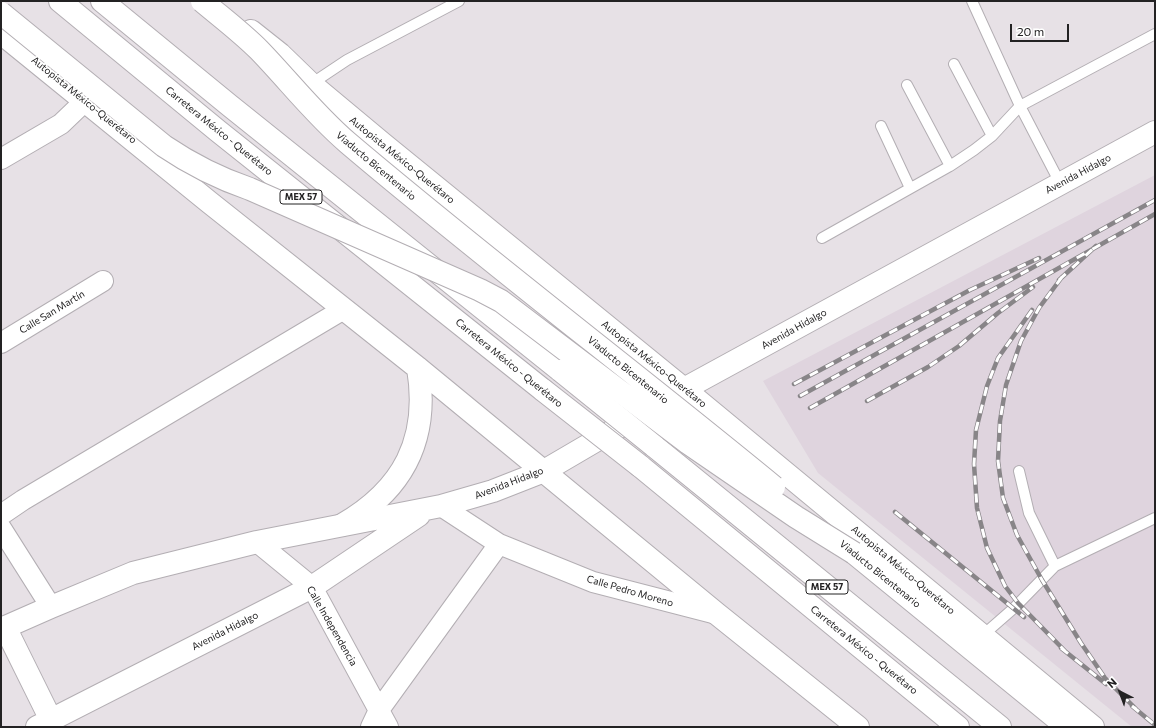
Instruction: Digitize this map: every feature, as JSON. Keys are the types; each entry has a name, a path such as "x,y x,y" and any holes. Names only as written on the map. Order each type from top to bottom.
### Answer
{"main road":[{"name":"Carretera México - Querétaro","path":"60,1 218,131 640,466 958,727"},
{"name":"MEX 57","path":"102,1 1000,727"},
{"name":"Viaducto Bicentenario","path":"202,1 257,48 325,122 366,159 458,235 764,479 1066,727"},
{"name":"Autopista México-Querétaro","path":"214,1 280,54 311,84 383,144 684,389 1093,727"},
{"path":"1,13 164,146 182,158 224,180 250,189 501,301 688,443 796,517 854,553"},
{"path":"1,20 173,160 209,202"},
{"name":"Autopista México-Querétaro","path":"6,43 85,101 209,202 418,368 717,614 856,726"},
{"name":"Avenida Hidalgo","path":"3,628 133,573 257,542 434,508 493,491 544,471 684,389 1155,132"},
{"path":"342,525 369,508 388,490 408,458 415,441 421,411 421,387 418,368"},
{"name":"Avenida Hidalgo","path":"44,723 312,587 434,508"},
{"path":"3,628 44,723"}],"street":[{"path":"1,159 61,124 85,101"},
{"name":"Calle San Martín","path":"1,343 103,280"},
{"path":"1,515 23,500 344,309"},
{"name":"Calle Pedro Moreno","path":"434,508 499,544 594,582 717,614"},
{"path":"1,528 51,607"},
{"name":"Calle Independencia","path":"257,542 312,587 380,721"},
{"path":"380,721 499,544"}],"lane":[{"path":"311,84 347,60 459,1"},
{"path":"972,1 1020,106 1060,183"},
{"path":"822,238 950,166 974,150 992,136 1020,106 1155,34"},
{"path":"954,64 992,136"},
{"path":"907,85 950,166"},
{"path":"881,126 910,188"},
{"path":"1019,471 1029,513 1055,566"},
{"path":"982,636 1014,608 1055,566 1155,518"}],"shaded area":[{"path":"1155,175 1155,727 1132,727 818,473 763,381"}],"railway":[{"path":"800,396 1155,200"},
{"path":"810,408 1155,214"},
{"path":"1059,280 1096,246"},
{"path":"794,384 970,290 1039,258"},
{"path":"1062,277 1039,308 1021,341 1006,385 1000,421 998,461 1003,498 1017,535 1042,580 1081,643 1105,678 1136,709"},
{"path":"867,401 928,367 959,346 998,313 1033,287"},
{"path":"1032,310 998,358 987,386 976,430 974,464 977,508 987,548 1005,586 1018,603 1065,651"},
{"path":"895,512 1024,617"},
{"path":"1061,648 1106,684"},
{"path":"1132,706 1155,725"}]}
